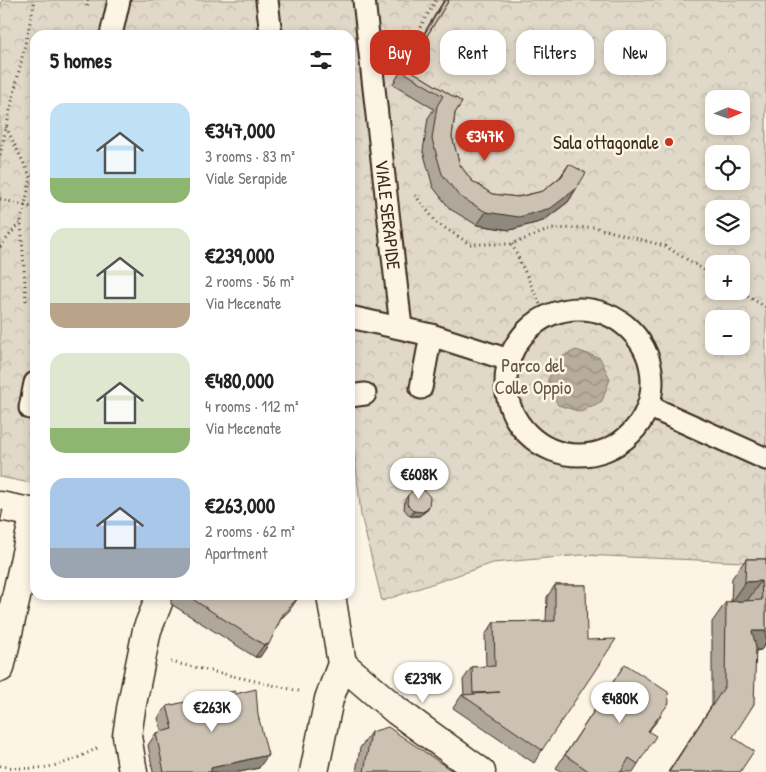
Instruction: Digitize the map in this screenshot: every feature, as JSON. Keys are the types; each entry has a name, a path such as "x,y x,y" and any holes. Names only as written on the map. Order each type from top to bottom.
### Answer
{"street":[{"path":"112,30 119,0"},
{"path":"267,0 271,30"},
{"name":"VIALE SERAPIDE","path":"364,0 401,327"},
{"path":"566,310 588,310 608,316 627,327 641,343 649,363 652,385 648,406 636,428 617,445 594,455 568,456 544,448 524,432 510,410 505,385 509,360 517,342 530,328 546,317 566,310"},
{"path":"355,317 431,335 509,360"},
{"path":"421,388 431,335"},
{"path":"648,406 766,459"},
{"path":"0,506 30,512"},
{"path":"0,668 30,535"},
{"path":"133,772 127,736 131,709 147,630 159,600"},
{"path":"314,772 329,699 342,664 332,600"},
{"path":"342,664 397,711 481,772"}],"path":[{"path":"0,155 35,0"},
{"path":"87,0 87,6"},
{"path":"376,103 436,0"},
{"path":"6,127 30,176"},
{"path":"26,301 21,221 30,182"},
{"path":"413,188 416,196 437,223 470,244 512,244 551,230 594,227 665,246 705,270"},
{"path":"0,199 30,207"},
{"path":"0,247 21,221"},
{"path":"512,244 546,317"},
{"path":"750,298 766,308"},
{"path":"168,661 247,678 329,699"},
{"path":"0,766 42,770 71,761 104,745"}],"green space":[{"name":"Parco del Colle Oppio","path":"2,0 766,0 766,563 582,555 493,563 382,601 361,515 355,456 355,30 30,30 30,483 0,477 0,10"}],"water":[{"path":"576,350 600,358 610,379 602,401 581,412 558,405 547,384 555,360"}],"building":[{"path":"445,0 449,0 430,31 427,30"},
{"path":"409,75 418,75 462,102 455,113 452,137 460,165 472,181 492,194 518,197 543,191 562,176 569,164 586,173 576,189 551,208 519,217 486,212 459,196 442,174 432,139 437,106 443,96"},
{"path":"415,489 424,490 430,497 429,506 423,512 414,511 407,504 408,495"},
{"path":"0,510 3,510 0,523"},
{"path":"746,559 766,559 766,631 752,631 756,647 754,704 733,737 754,751 740,772 669,772 725,686 726,602 762,600 761,581 745,582"},
{"path":"555,585 586,585 587,640 616,639 542,750 462,695 500,692 473,693 472,667 495,666 494,622 555,621"},
{"path":"194,600 296,600 284,612 269,644 264,645"},
{"path":"625,664 668,692 669,703 648,731 656,736 638,764 629,758 621,772 590,772 565,755"},
{"path":"256,689 258,715 268,755 211,768 211,772 164,772 156,733 173,729 167,706 235,691 235,694"},
{"path":"388,727 454,772 364,772 371,732"}],"place":[{"name":"Sala ottagonale","path":"669,142"}]}
